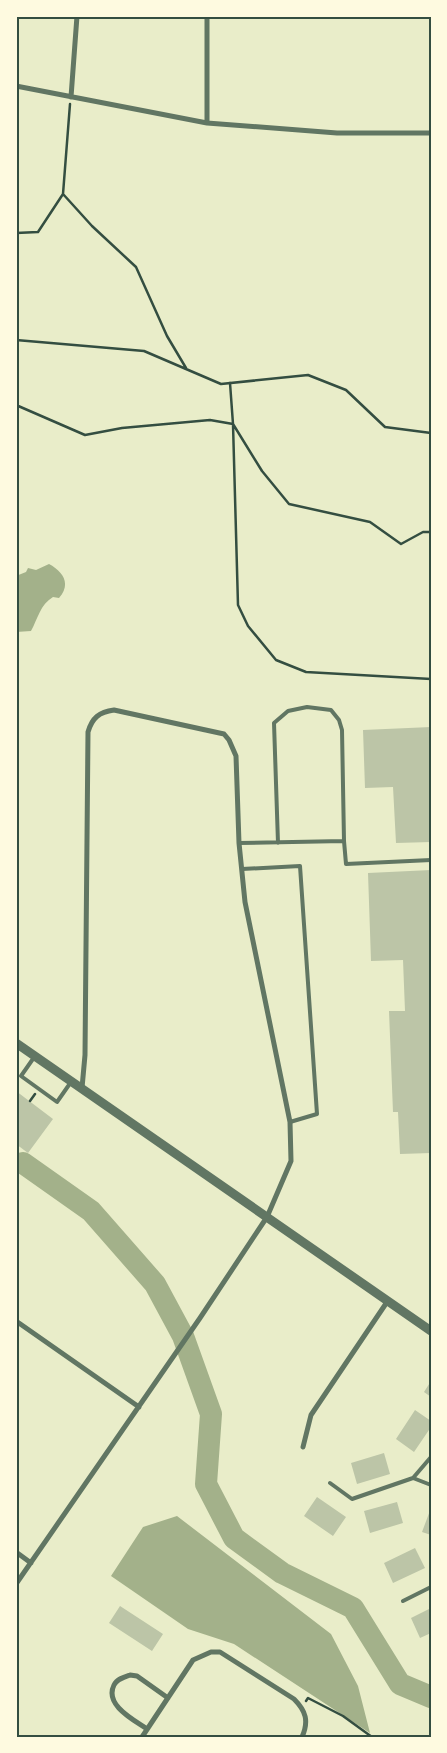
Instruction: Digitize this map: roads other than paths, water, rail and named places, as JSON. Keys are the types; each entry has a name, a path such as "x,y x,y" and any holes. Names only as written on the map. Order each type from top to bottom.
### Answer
{"street":[{"path":"71,97 77,16"},
{"path":"207,16 207,122"},
{"path":"16,86 207,122 336,133 431,133"},
{"path":"16,1584 200,1318 267,1217 291,1161 290,1122 245,902 239,843 236,756 229,740 224,734 114,710 103,712 90,722 88,732 85,1055 82,1088"},
{"path":"16,1043 431,1332"},
{"path":"303,1447 311,1415 387,1302"},
{"path":"16,1321 139,1407"},
{"path":"16,1552 31,1563"},
{"path":"142,1737 193,1660 211,1652 220,1652 294,1699 303,1708 306,1727 302,1737"},
{"path":"147,1729 120,1709 113,1700 111,1691 116,1682 130,1674 136,1676 168,1698"}],"lane":[{"path":"278,843 274,724 288,711 307,707 331,710 339,720 342,730 346,864 431,860"},
{"path":"239,843 344,841"},
{"path":"242,869 300,866 317,1114 290,1122"},
{"path":"35,1056 21,1076 57,1102 71,1082"},
{"path":"330,1483 352,1499 414,1478 431,1457"},
{"path":"414,1478 431,1485"},
{"path":"403,1601 431,1587"}],"waterway":[{"path":"23,1163 91,1211 155,1284 183,1336 211,1414 206,1484 234,1538 282,1573 353,1608 400,1684 431,1697"}]}
